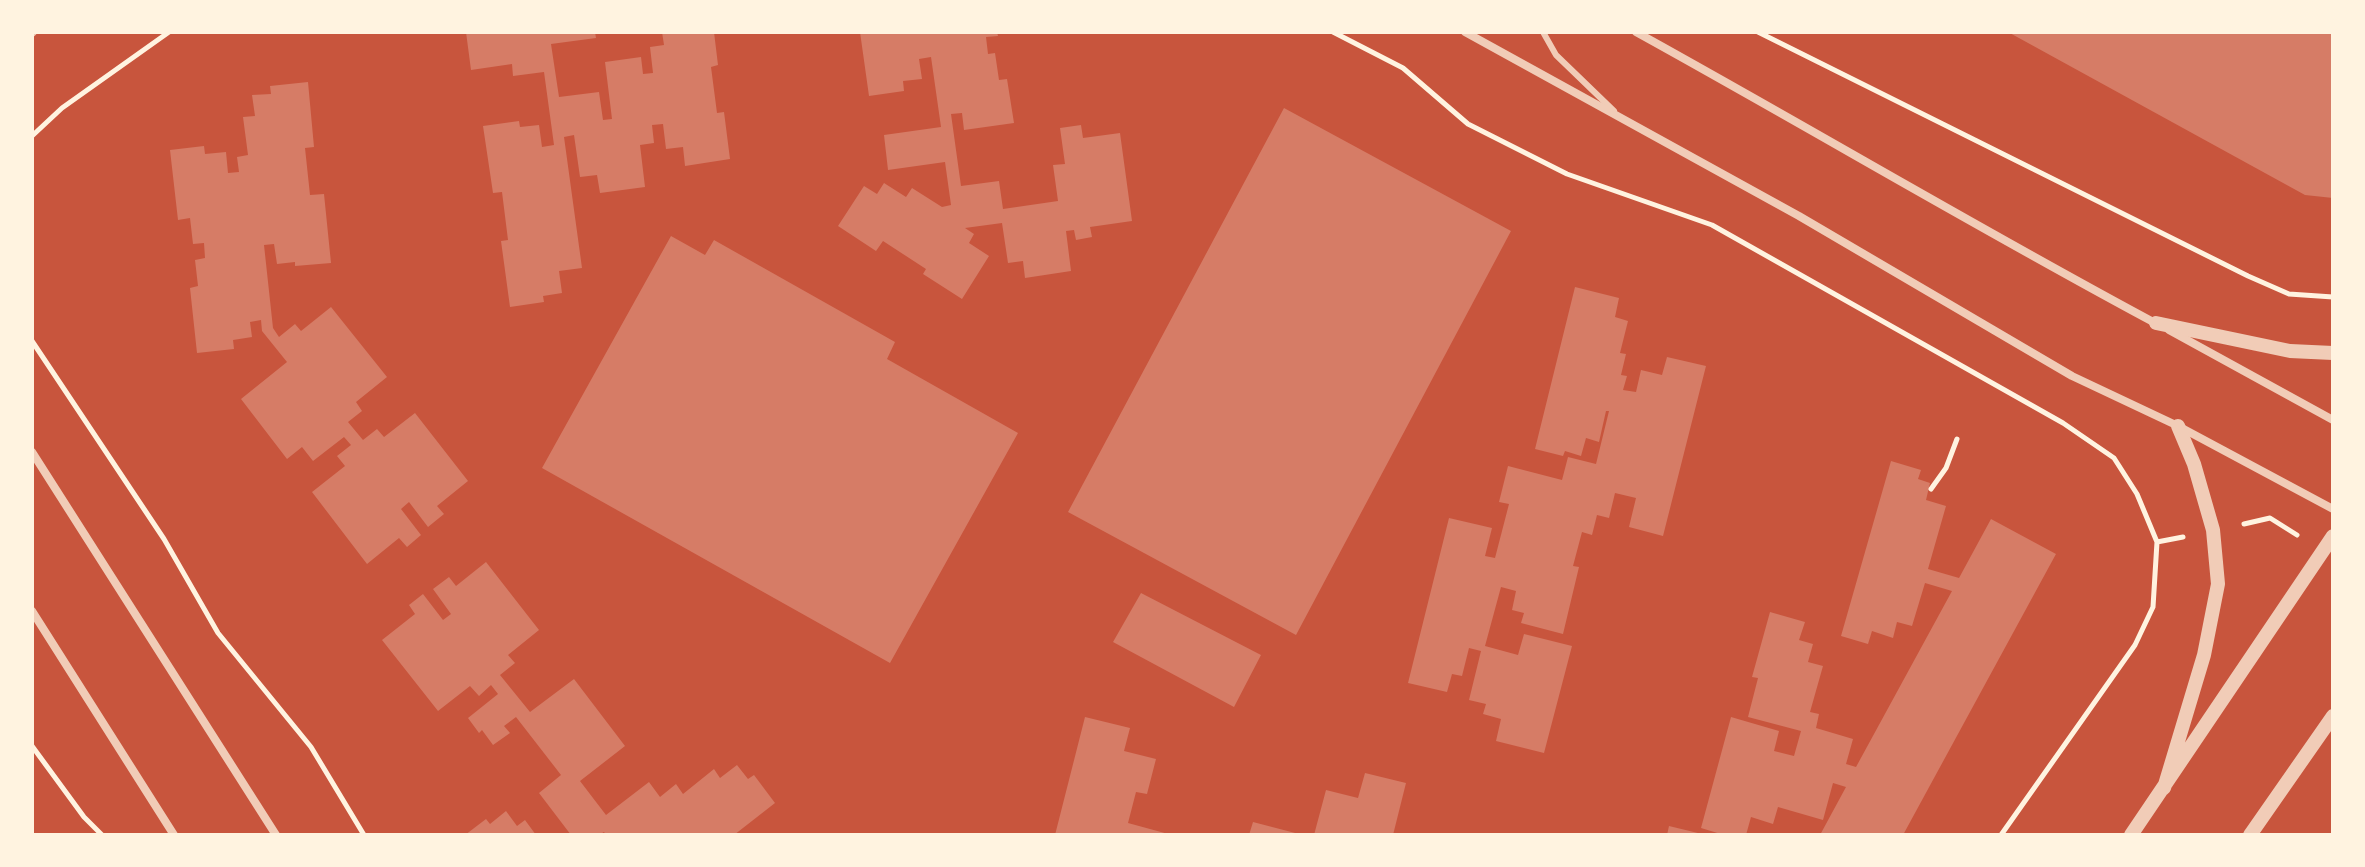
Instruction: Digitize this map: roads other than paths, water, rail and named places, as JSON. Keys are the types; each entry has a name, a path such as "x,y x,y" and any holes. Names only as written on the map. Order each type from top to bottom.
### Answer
{"street":[{"path":"1465,32 1799,216 2072,376 2178,426 2333,509"},
{"path":"1636,32 2038,261 2333,420"},
{"path":"2156,323 2290,351 2333,353"},
{"path":"2164,788 2204,655 2218,584 2213,530 2194,464 2178,426"},
{"path":"32,452 276,835"},
{"path":"2131,835 2333,536"},
{"path":"32,611 174,835"},
{"path":"2250,835 2333,716"},
{"path":"2316,741 2333,731"}],"lane":[{"path":"1543,32 1556,55 1617,114"}]}
